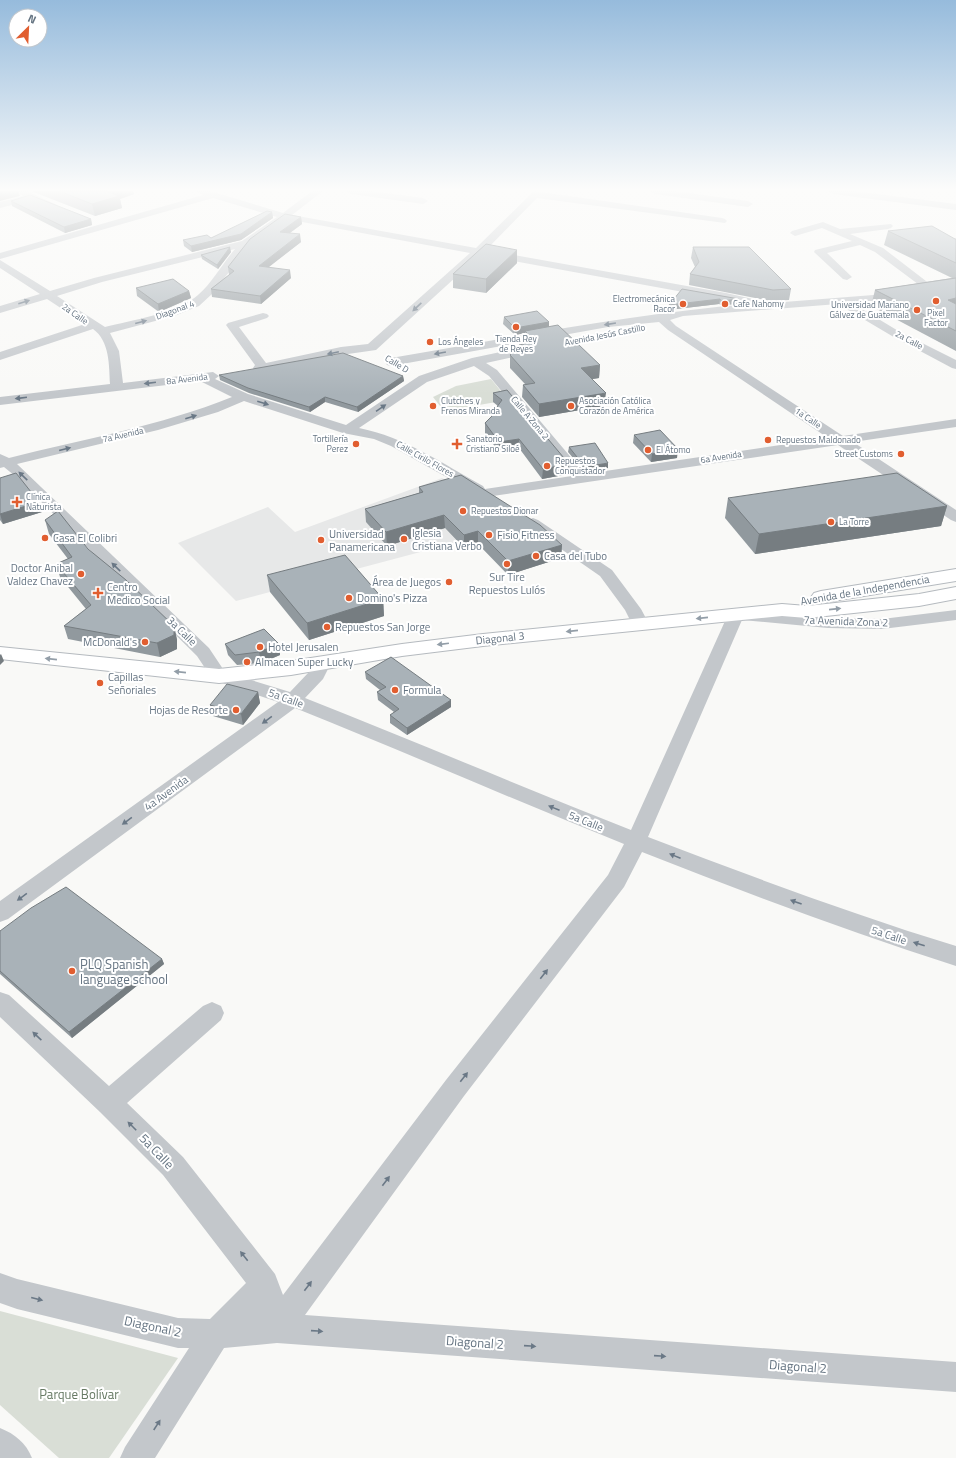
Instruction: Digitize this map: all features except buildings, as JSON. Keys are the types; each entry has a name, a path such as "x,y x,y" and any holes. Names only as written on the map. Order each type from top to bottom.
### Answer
{"main road":[{"name":"Avenida de la Independencia","path":"782,610 796,601 956,575"},
{"name":"Avenida de la Independencia","path":"782,610 806,612 919,600 956,593"},
{"name":"Diagonal 3","path":"219,676 322,663 437,645 782,610"},
{"path":"0,653 219,676"}],"street":[{"path":"0,310 48,294 184,259"},
{"name":"Diagonal 4","path":"103,331 170,313 196,302 203,297 232,259"},
{"path":"245,371 341,351 372,347 468,259"},
{"path":"516,259 726,296 771,306"},
{"path":"827,259 847,277"},
{"path":"891,259 934,291"},
{"name":"2a Calle","path":"0,263 48,294 92,326 103,331"},
{"name":"Avenida Jesús Castillo","path":"391,362 627,321 662,318 694,312 841,301 914,294 947,288"},
{"name":"2a Calle","path":"841,301 896,334 956,365"},
{"path":"263,316 232,325 263,367"},
{"name":"Avenida Jesús Castillo","path":"554,346 647,327 653,325 662,318"},
{"name":"1a Calle","path":"662,318 672,328 956,517"},
{"path":"0,356 92,326"},
{"path":"103,331 113,351 117,387"},
{"name":"Calle D","path":"372,347 391,362 423,379"},
{"path":"201,378 243,397 348,430 423,379 476,361 531,350"},
{"name":"Calle A Zona 2","path":"476,361 493,373 581,478"},
{"name":"8a Avenida","path":"0,401 201,378 223,374"},
{"name":"7a Avenida","path":"3,461 169,424 210,411 243,397"},
{"name":"6a Avenida","path":"486,493 840,439 956,423"},
{"name":"Calle Cirilo Flores","path":"348,430 378,436 396,443 512,509 606,573 634,609 640,624"},
{"name":"3a Calle","path":"3,461 203,652 219,676"},
{"path":"277,1328 455,1088 616,881 736,614"},
{"name":"7a Avenida Zona 2","path":"736,614 828,623 882,624 956,615"},
{"name":"4a Avenida","path":"0,914 293,700 317,675 322,663"},
{"name":"5a Calle","path":"219,676 293,700 393,740 501,787 751,886 873,930 956,956"},
{"name":"5a Calle","path":"0,1002 109,1103 173,1166 266,1284 277,1328"},
{"path":"109,1103 212,1013"},
{"path":"136,1458 216,1334 266,1284"},
{"name":"Diagonal 2","path":"0,1288 17,1294 178,1333 216,1334 277,1328 956,1377"},
{"path":"0,1444 16,1458"}],"shaded area":[{"name":"Universidad Panamericana","path":"442,478 461,488 419,501 458,542 236,601 178,543 268,507 295,532"}],"green space":[{"path":"491,379 508,400 444,411 433,397 456,386"},
{"name":"Parque Bolívar","path":"0,1311 178,1358 109,1458 59,1458 0,1405"}],"place":[{"name":"Pixel Factor","path":"936,301"},
{"name":"Electromecánica Racor","path":"683,304"},
{"name":"Cafe Nahomy","path":"725,304"},
{"name":"Universidad Mariano Gálvez de Guatemala","path":"917,310"},
{"name":"Tienda Rey de Reyes","path":"516,327"},
{"name":"Los Ángeles","path":"430,342"},
{"name":"Clutches y Frenos Miranda","path":"433,406"},
{"name":"Asociación Católica Corazón de América","path":"571,406"},
{"name":"Repuestos Maldonado","path":"768,440"},
{"name":"Tortillería Perez","path":"356,444"},
{"name":"Sanatorio Cristiano Siloé","path":"457,444"},
{"name":"El Átomo","path":"648,450"},
{"name":"Street Customs","path":"901,454"},
{"name":"Repuestos Conquistador","path":"547,466"},
{"name":"Clínica Naturista","path":"17,502"},
{"name":"Repuestos Dionar","path":"463,511"},
{"name":"La Torre","path":"831,522"},
{"name":"Fisio Fitness","path":"489,535"},
{"name":"Casa El Colibri","path":"45,538"},
{"name":"Iglesia Cristiana Verbo","path":"404,539"},
{"name":"Universidad Panamericana","path":"321,540"},
{"name":"Casa del Tubo","path":"536,556"},
{"name":"Sur Tire Repuestos Lulós","path":"507,564"},
{"name":"Doctor Anibal Valdez Chavez","path":"81,574"},
{"name":"Área de Juegos","path":"449,582"},
{"name":"Centro Medico Social","path":"98,593"},
{"name":"Domino's Pizza","path":"349,598"},
{"name":"Repuestos San Jorge","path":"327,627"},
{"name":"McDonald's","path":"145,642"},
{"name":"Hotel Jerusalen","path":"260,647"},
{"name":"Almacen Super Lucky","path":"247,662"},
{"name":"Capillas Señoriales","path":"100,683"},
{"name":"Formula","path":"395,690"},
{"name":"Hojas de Resorte","path":"236,710"},
{"name":"PLQ Spanish language school","path":"72,971"}]}
